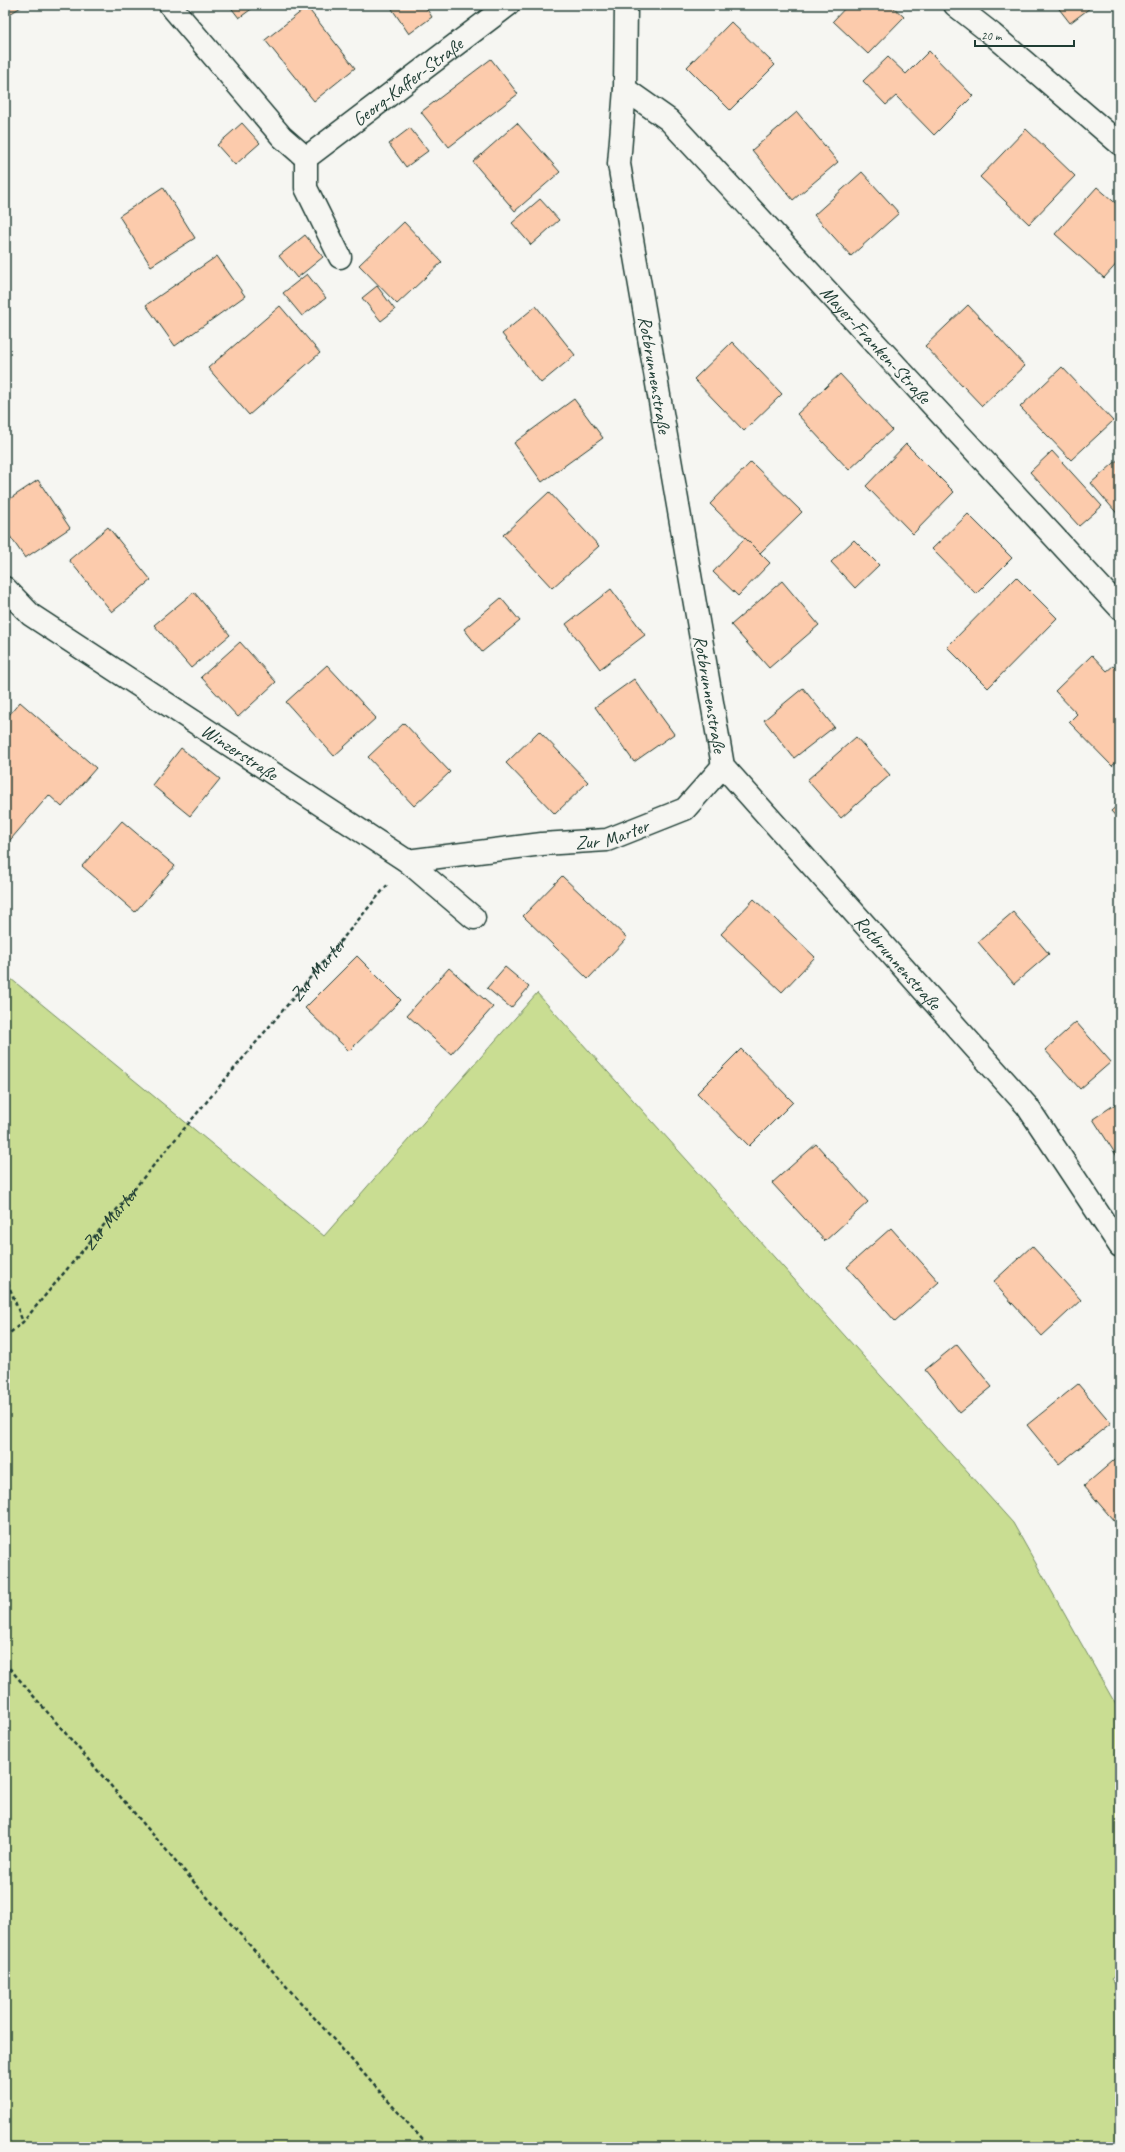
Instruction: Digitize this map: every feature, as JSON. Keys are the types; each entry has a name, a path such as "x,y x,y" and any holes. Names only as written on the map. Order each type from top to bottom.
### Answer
{"street":[{"path":"170,5 282,137 306,158 306,188 340,257"},
{"name":"Georg-Kaffer-Straße","path":"306,158 508,5"},
{"name":"Rotbrunnenstraße","path":"626,5 625,89 618,164 722,766 1027,1106 1120,1246"},
{"path":"955,5 992,34 1120,144"},
{"name":"Mayer-Franken-Straße","path":"625,89 669,120 1120,608"},
{"name":"Winzerstraße","path":"5,588 31,614 407,861 474,918"},
{"name":"Zur Marter","path":"407,861 542,844 607,840 685,809 722,766"}],"path":[{"name":"Zur Marter","path":"5,1337 23,1322 407,861"},
{"path":"5,1276 23,1322"},
{"path":"5,1663 199,1888 429,2147"}],"green space":[{"path":"5,974 324,1236 537,993 1013,1523 1120,1712 1120,1972 1111,1979 1120,1990 1120,2147 5,2147"}],"building":[{"path":"5,5 19,5 21,7 5,17"},
{"path":"229,5 257,5 239,18"},
{"path":"398,5 424,5 432,17 409,34 392,9"},
{"path":"848,5 891,5 904,17 868,54 833,21"},
{"path":"1056,5 1094,5 1070,23"},
{"path":"307,7 355,68 314,101 265,40"},
{"path":"731,22 775,65 730,110 687,67"},
{"path":"929,51 973,96 934,135 896,96 886,105 863,81 888,57 906,74"},
{"path":"491,59 518,94 449,147 421,112"},
{"path":"797,112 838,162 793,200 752,150"},
{"path":"242,123 260,143 235,165 217,145"},
{"path":"517,123 560,172 515,211 473,162"},
{"path":"410,128 428,151 406,167 389,144"},
{"path":"1026,129 1075,176 1029,224 980,177"},
{"path":"862,172 899,213 851,256 814,215"},
{"path":"163,187 195,238 151,266 119,216"},
{"path":"1097,187 1120,207 1120,260 1104,278 1055,234"},
{"path":"540,199 559,220 531,245 512,223"},
{"path":"404,222 442,262 397,304 359,265"},
{"path":"305,235 323,257 297,278 279,256"},
{"path":"217,256 245,296 175,346 146,305"},
{"path":"307,274 326,298 302,316 283,293"},
{"path":"377,286 395,310 381,321 362,298"},
{"path":"968,305 1025,366 982,406 925,346"},
{"path":"280,306 320,353 249,415 208,368"},
{"path":"536,306 575,355 541,383 502,334"},
{"path":"732,342 782,394 744,431 694,379"},
{"path":"1062,367 1113,421 1071,460 1020,407"},
{"path":"840,374 892,430 849,470 797,414"},
{"path":"574,399 603,438 542,482 514,443"},
{"path":"906,444 954,492 913,534 866,486"},
{"path":"1052,451 1102,506 1079,526 1030,472"},
{"path":"1120,458 1120,517 1091,483"},
{"path":"751,462 802,512 760,553 710,504"},
{"path":"38,480 70,528 25,558 5,529 5,502"},
{"path":"549,492 599,546 552,588 503,535"},
{"path":"968,514 1012,558 976,594 932,549"},
{"path":"108,527 151,580 112,612 69,560"},
{"path":"745,538 770,563 738,596 713,572"},
{"path":"854,540 879,565 855,588 831,562"},
{"path":"1016,577 1057,618 988,688 947,647"},
{"path":"782,581 819,625 769,668 731,625"},
{"path":"611,589 645,635 600,669 566,624"},
{"path":"194,592 230,635 191,668 154,625"},
{"path":"501,598 520,621 482,652 464,629"},
{"path":"240,642 276,682 238,717 201,677"},
{"path":"1092,655 1107,671 1113,666 1120,673 1120,759 1112,766 1069,722 1077,714 1055,691"},
{"path":"327,665 376,718 334,756 286,702"},
{"path":"634,679 674,734 634,762 595,707"},
{"path":"803,688 834,727 794,758 764,720"},
{"path":"20,702 96,768 62,807 49,795 5,846 5,720"},
{"path":"404,723 450,772 414,806 368,757"},
{"path":"539,731 588,782 555,814 506,763"},
{"path":"856,737 890,775 841,818 807,780"},
{"path":"181,748 220,779 190,816 152,785"},
{"path":"1120,803 1120,821 1111,811"},
{"path":"122,821 175,866 135,912 82,866"},
{"path":"562,876 627,938 588,979 523,916"},
{"path":"754,899 815,957 782,992 721,934"},
{"path":"1013,912 1049,954 1014,984 978,942"},
{"path":"357,956 401,1000 349,1051 305,1008"},
{"path":"505,967 529,987 511,1008 487,988"},
{"path":"449,968 493,1007 451,1054 407,1015"},
{"path":"1076,1022 1111,1062 1080,1089 1045,1050"},
{"path":"741,1049 793,1102 749,1146 697,1093"},
{"path":"1120,1101 1120,1161 1093,1119"},
{"path":"816,1144 868,1202 825,1241 772,1183"},
{"path":"891,1228 939,1282 895,1321 847,1267"},
{"path":"1032,1246 1081,1300 1042,1336 993,1282"},
{"path":"957,1344 992,1387 960,1413 925,1370"},
{"path":"1078,1384 1111,1423 1059,1464 1027,1425"},
{"path":"1120,1455 1120,1528 1084,1486"}]}
